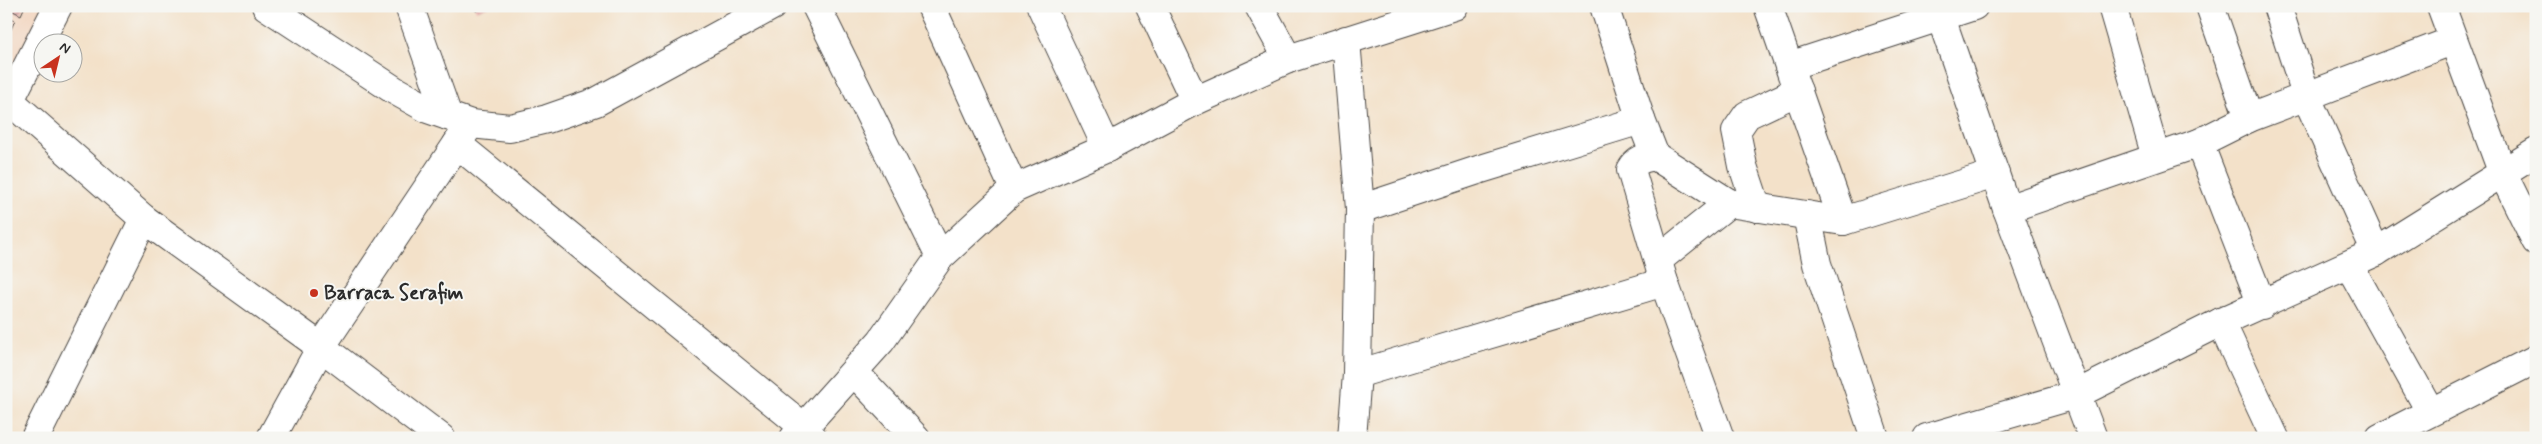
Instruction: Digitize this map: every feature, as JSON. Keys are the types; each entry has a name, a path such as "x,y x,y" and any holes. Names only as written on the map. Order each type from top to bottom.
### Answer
{"street":[{"path":"58,6 8,104 144,219 321,347 441,438"},
{"path":"409,6 459,128"},
{"path":"816,6 940,257"},
{"path":"931,6 1014,189"},
{"path":"1041,6 1107,148"},
{"path":"1150,6 1195,101"},
{"path":"1259,6 1288,59"},
{"path":"278,9 394,90 459,128 804,434 881,341 940,257 1014,189 1107,148 1195,101 1288,59 1454,6"},
{"path":"1604,6 1641,120 1656,156 1729,203 1843,221 1995,174"},
{"path":"1768,6 1843,221"},
{"path":"1789,66 1938,12 1974,6"},
{"path":"2112,6 2156,157"},
{"path":"2210,6 2249,118"},
{"path":"2276,6 2307,98 2376,252"},
{"path":"2441,6 2452,41 2503,174 2536,241"},
{"path":"459,128 510,128 547,119 596,102 757,10"},
{"path":"1938,12 2007,209 2075,395 2093,438"},
{"path":"1346,40 1360,209 1357,374 1352,438"},
{"path":"2007,209 2199,144 2249,118 2307,98 2452,41"},
{"path":"1757,208 1743,166 1736,131 1747,116 1798,91"},
{"path":"1360,209 1481,169 1641,120"},
{"path":"271,438 321,347 459,128"},
{"path":"2199,144 2262,305"},
{"path":"1927,438 2075,395 2221,322 2376,252 2536,152"},
{"path":"1656,156 1640,159 1634,163 1631,170 1661,271 1720,438"},
{"path":"1357,374 1661,271 1729,203"},
{"path":"1807,215 1817,264 1875,438"},
{"path":"36,438 144,219"},
{"path":"2349,265 2430,411"},
{"path":"2221,322 2275,438"},
{"path":"2380,438 2430,411 2536,360"},
{"path":"854,372 916,438"}],"shaded area":[{"path":"6,6 58,6 43,32 32,32 32,52 6,99"}],"building":[{"path":"8,6 25,6 21,15 7,8"},
{"path":"474,6 489,6 476,11"},
{"path":"6,15 15,20 9,34 6,32"}],"place":[{"name":"Barraca Serafim","path":"314,293"}]}
